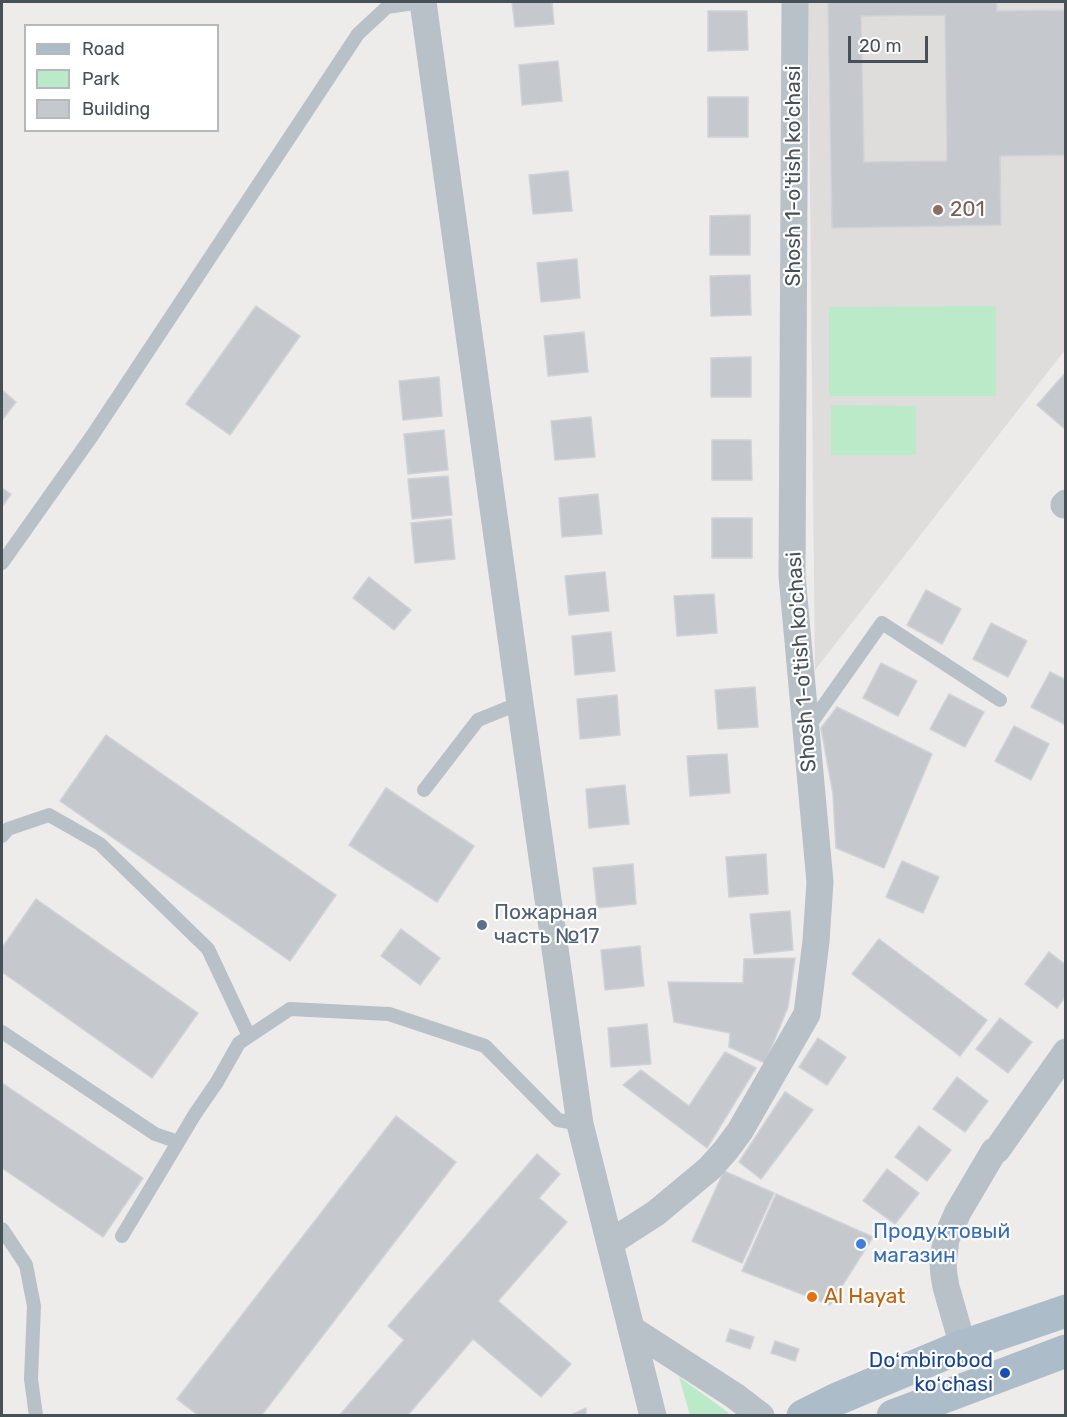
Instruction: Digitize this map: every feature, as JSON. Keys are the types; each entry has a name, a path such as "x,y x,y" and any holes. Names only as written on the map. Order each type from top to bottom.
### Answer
{"main road":[{"path":"803,1416 837,1399 963,1346 1065,1311"},
{"path":"893,1416 1065,1351"}],"street":[{"path":"422,2 580,1124 653,1416"},
{"name":"Shosh 1-o'tish ko'chasi","path":"611,1242 656,1214 710,1168 726,1150 740,1131 807,1014 816,941 819,882 792,576 801,68 795,2"},
{"path":"963,1346 945,1281 943,1263 946,1239 958,1212 994,1151 998,1150 1065,1052"},
{"path":"633,1330 735,1396 761,1416"}],"lane":[{"path":"2,563 92,436 358,34 387,7 422,2"},
{"path":"806,731 882,623 1000,700"},
{"path":"424,790 478,720 520,703"},
{"path":"2,836 8,830 49,815 100,844 208,949 249,1036"},
{"path":"122,1236 239,1043 290,1009 389,1014 484,1046 558,1120 580,1124"},
{"path":"2,1032 156,1134 178,1142"},
{"path":"2,1229 26,1265 34,1306 31,1379 36,1416"}],"shaded area":[{"name":"201","path":"808,2 1066,2 1065,350 815,670"}],"green space":[{"path":"996,306 996,396 829,396 829,307"},
{"path":"831,405 916,406 916,455 831,455"},
{"path":"679,1377 729,1413 690,1415"}],"building":[{"path":"512,2 552,2 554,24 515,27"},
{"path":"828,2 997,2 997,11 1066,10 1066,155 1000,156 1001,225 832,228","holes":["945,15 947,161 864,162 861,16"]},
{"path":"708,11 747,11 748,50 708,51"},
{"path":"558,61 562,101 522,105 519,65"},
{"path":"708,97 748,97 748,137 708,137"},
{"path":"568,171 572,211 533,214 529,175"},
{"path":"750,215 750,255 710,255 710,216"},
{"path":"577,259 580,298 541,302 537,263"},
{"path":"750,275 751,315 711,316 710,276"},
{"path":"256,306 300,336 230,435 186,404"},
{"path":"584,332 588,372 548,376 544,336"},
{"path":"751,357 751,397 711,397 711,358"},
{"path":"1066,372 1066,430 1037,405"},
{"path":"439,377 442,416 403,420 399,381"},
{"path":"2,390 16,402 2,420"},
{"path":"591,417 595,457 555,460 551,421"},
{"path":"444,430 448,470 408,474 404,434"},
{"path":"712,440 751,440 752,480 712,480"},
{"path":"448,476 452,515 412,519 408,479"},
{"path":"2,488 11,494 2,507"},
{"path":"598,494 602,534 562,537 559,498"},
{"path":"712,518 752,518 752,558 712,558"},
{"path":"451,519 455,559 415,563 411,523"},
{"path":"605,572 609,611 569,615 565,576"},
{"path":"369,577 411,610 394,630 353,598"},
{"path":"926,590 961,609 942,644 907,625"},
{"path":"714,594 717,633 677,636 674,596"},
{"path":"991,623 1027,641 1008,677 973,659"},
{"path":"611,632 615,671 575,675 572,636"},
{"path":"881,663 917,681 898,716 863,698"},
{"path":"1050,672 1066,680 1066,725 1031,707"},
{"path":"755,687 758,727 718,729 715,690"},
{"path":"949,694 984,712 965,747 930,729"},
{"path":"617,695 620,735 580,739 577,699"},
{"path":"837,707 932,754 884,868 836,848 833,794 821,728"},
{"path":"1014,726 1049,744 1031,780 995,761"},
{"path":"106,735 336,895 290,961 60,801"},
{"path":"727,754 730,793 690,796 687,756"},
{"path":"625,785 629,824 589,828 586,789"},
{"path":"386,788 474,846 437,902 349,845"},
{"path":"766,854 768,894 729,897 726,857"},
{"path":"902,861 939,877 923,913 886,897"},
{"path":"633,864 636,904 597,908 593,868"},
{"path":"36,899 198,1013 152,1078 2,972 2,948"},
{"path":"790,911 793,950 754,954 750,914"},
{"path":"401,929 440,958 420,985 381,956"},
{"path":"879,939 987,1020 960,1056 852,974"},
{"path":"640,946 644,986 605,990 601,950"},
{"path":"1049,952 1066,965 1066,996 1057,1008 1025,984"},
{"path":"795,958 788,1007 765,1063 729,1047 730,1033 674,1022 668,982 743,983 744,959"},
{"path":"1000,1018 1032,1042 1008,1073 976,1049"},
{"path":"647,1024 651,1064 611,1067 608,1028"},
{"path":"818,1038 846,1057 827,1085 799,1067"},
{"path":"725,1052 756,1068 707,1148 623,1085 641,1070 689,1106"},
{"path":"957,1077 988,1101 965,1132 933,1109"},
{"path":"2,1083 143,1178 103,1237 2,1168"},
{"path":"785,1092 813,1110 761,1179 739,1162"},
{"path":"396,1116 456,1162 261,1416 199,1416 177,1399"},
{"path":"919,1126 951,1150 927,1181 895,1157"},
{"path":"537,1154 560,1174 539,1198 567,1222 498,1301 571,1364 541,1397 473,1339 407,1416 339,1416 404,1340 388,1326"},
{"path":"887,1169 919,1193 895,1224 863,1201"},
{"path":"724,1171 774,1193 742,1263 692,1241"},
{"path":"776,1194 873,1237 830,1305 742,1271"},
{"path":"730,1329 754,1337 750,1349 726,1341"},
{"path":"775,1341 799,1349 795,1361 771,1353"},
{"path":"586,1408 586,1416 569,1416"}],"place":[{"name":"201","path":"938,210"},
{"name":"Пожарная часть №17","path":"482,925"},
{"name":"Продуктовый магазин","path":"861,1244"},
{"name":"Al Hayat","path":"812,1297"},
{"name":"Doʻmbirobod koʻchasi","path":"1005,1373"}]}
